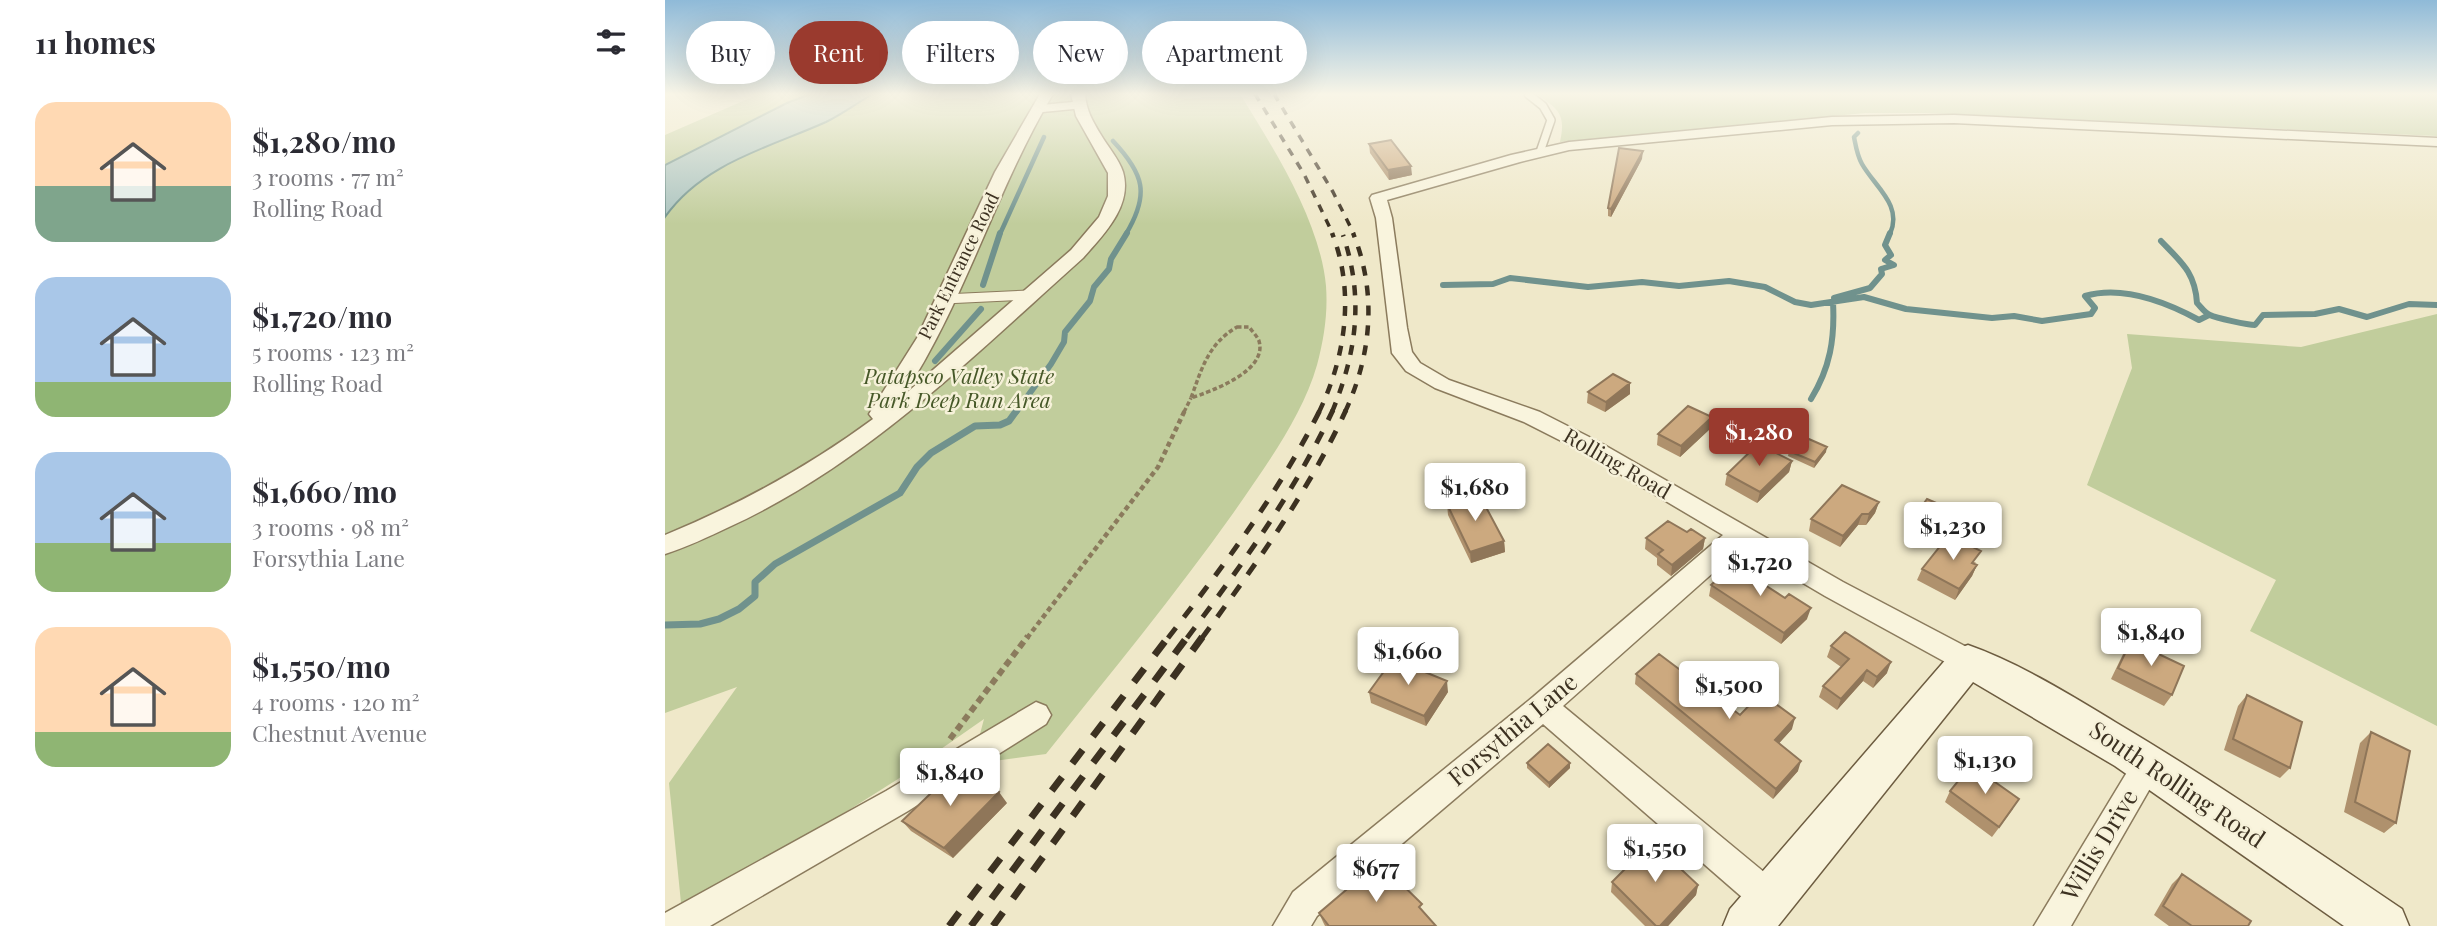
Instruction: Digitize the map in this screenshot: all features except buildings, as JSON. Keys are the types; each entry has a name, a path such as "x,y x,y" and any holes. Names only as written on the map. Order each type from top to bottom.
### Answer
{"street":[{"name":"Park Entrance Road","path":"865,435 894,396 944,299 1020,137"},
{"name":"Park Entrance Road","path":"665,545 712,526 818,469 944,372 1077,254 1099,229 1111,210 1117,193 1116,172 1098,137"},
{"path":"1540,152 1594,142 1652,137"},
{"path":"2327,137 2437,142"},
{"name":"Rolling Road","path":"1540,152 1378,198 1384,218 1402,353 1413,368 1442,384 1532,417 1591,447 1739,535 1968,661"},
{"name":"Forsythia Lane","path":"1290,926 1305,904 1543,706 1739,535"},
{"path":"1543,706 1759,912 1968,661"},
{"name":"South Rolling Road","path":"1968,661 2071,716 2149,764 2385,926"},
{"path":"676,926 897,801 1036,715"},
{"name":"Willis Drive","path":"2051,926 2149,764"}],"lane":[{"path":"1540,152 1545,137"},
{"path":"944,299 1029,295"}],"path":[{"path":"948,742 1158,467 1191,398 1205,361 1220,337 1237,327 1249,327 1256,334 1259,346 1256,360 1240,377 1220,390 1191,398"}],"green space":[{"name":"Patapsco Valley State Park Deep Run Area","path":"665,137 1266,137 1305,211 1322,261 1326,286 1326,316 1317,365 1292,422 1234,512 1189,574 1046,754 972,764 984,719 898,779 803,839 681,903 669,783 737,687 665,713"},
{"path":"1561,137 1610,137 1560,142"},
{"path":"2437,314 2437,726 2250,631 2276,580 2087,485 2132,368 2127,334 2301,347"}],"water":[{"path":"720,137 789,137 717,170 680,198 665,217 665,165"}],"waterway":[{"path":"1000,234 1044,137"},
{"path":"1854,137 1860,161 1890,205 1893,214 1890,234"},
{"path":"1113,141 1131,164 1140,185 1138,207 1126,234"},
{"path":"983,285 1000,233"},
{"path":"1016,412 1051,364 1064,342 1065,332 1090,301 1094,287 1109,269 1111,259 1127,233"},
{"path":"1834,298 1870,288 1882,274 1881,269 1894,265 1885,260 1891,255 1885,245 1890,233"},
{"path":"2161,241 2190,275 2197,303 2208,314 2246,324 2255,325 2263,315 2315,314 2339,309 2367,317 2409,304 2437,305"},
{"path":"1443,285 1493,284 1510,278 1588,287 1642,282 1679,286 1729,281 1765,287 1795,302 1811,305 1864,297 1906,309 1992,318 2014,316 2042,321 2091,314 2095,308 2085,296 2114,293 2144,297 2199,320 2209,315"},
{"path":"1811,399 1823,376 1830,353 1833,302"},
{"path":"935,361 981,309"},
{"path":"665,625 700,624 719,619 739,609 755,596 755,582 775,564 900,493 917,467 931,453 975,426 1000,425 1009,421 1017,410"}],"railway":[{"path":"1281,137 1304,174 1333,234"},
{"path":"1300,137 1333,192 1354,234"},
{"path":"1319,412 1336,369 1344,323 1343,278 1332,233"},
{"path":"1345,412 1361,368 1368,323 1366,278 1353,233"},
{"path":"1332,412 1347,368 1355,324 1354,280 1343,235"},
{"path":"1187,638 1266,528 1318,441 1333,410"},
{"path":"1202,638 1298,499 1346,410"},
{"path":"1168,638 1269,499 1319,412"},
{"path":"949,926 1169,636"},
{"path":"971,926 1188,636"},
{"path":"993,926 1203,636"}]}
